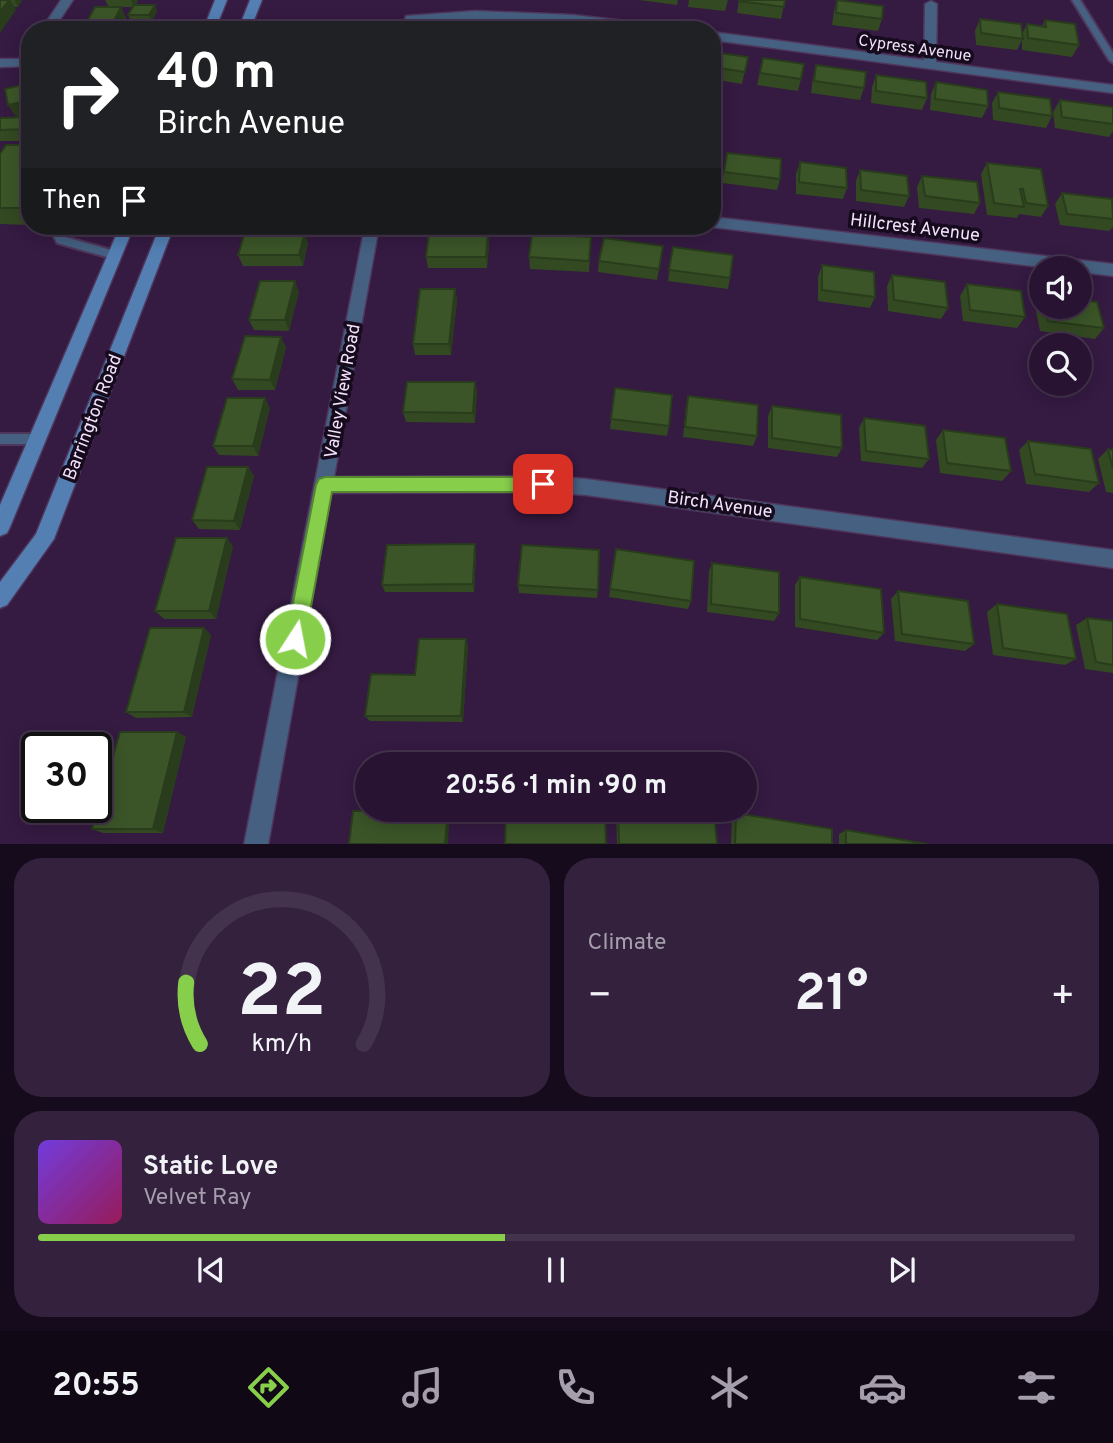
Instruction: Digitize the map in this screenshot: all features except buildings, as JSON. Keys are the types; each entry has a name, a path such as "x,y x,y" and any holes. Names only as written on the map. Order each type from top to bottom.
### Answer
{"main road":[{"path":"213,21 221,0"},
{"path":"248,21 256,0"},
{"path":"0,527 123,235"},
{"name":"Barrington Road","path":"0,598 44,539 163,235"}],"street":[{"path":"53,21 67,0"},
{"path":"930,66 931,4"},
{"path":"472,21 556,17 591,21"},
{"name":"Cypress Avenue","path":"721,37 1113,89"},
{"path":"0,63 21,62"},
{"name":"Hillcrest Avenue","path":"721,223 1113,270"},
{"name":"Valley View Road","path":"256,844 370,235"},
{"name":"Birch Avenue","path":"325,485 543,484 586,487 1113,559"}],"lane":[{"path":"1076,0 1113,60"},
{"path":"58,235 61,240 114,255"},
{"path":"0,439 38,439"}],"route":[{"path":"295,639 325,485 543,484"}]}
